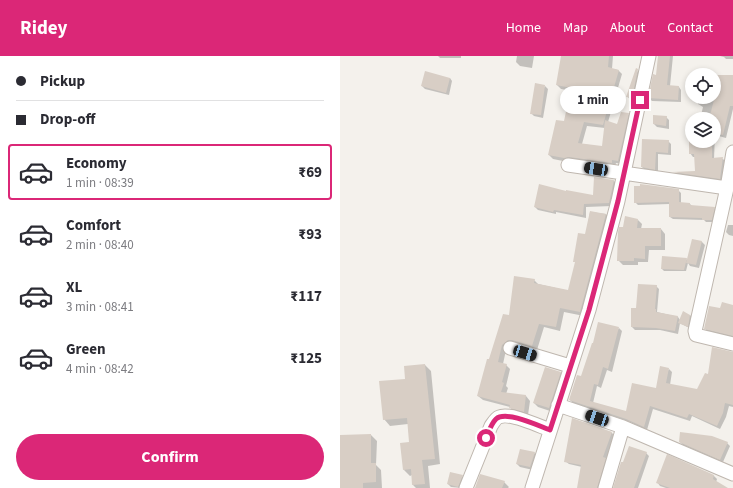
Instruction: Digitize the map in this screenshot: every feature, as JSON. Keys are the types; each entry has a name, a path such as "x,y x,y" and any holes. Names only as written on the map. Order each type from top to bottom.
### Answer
{"street":[{"path":"532,488 589,310 624,174 650,56"},
{"path":"733,152 727,188 703,299 696,324 696,335 733,344"},
{"path":"568,165 727,188"},
{"path":"510,348 570,366"},
{"path":"558,405 623,427 733,474"},
{"path":"466,488 491,426 497,418 510,415 550,430"},
{"path":"605,488 623,427"}],"building":[{"path":"561,56 609,56 608,67 619,70 603,125 584,122 578,143 602,146 605,120 617,124 621,112 629,113 618,161 612,160 612,163 548,155 556,120 564,121 571,88 556,85"},
{"path":"658,56 670,56 667,85 679,86 678,100 648,98 653,74 656,75"},
{"path":"636,68 638,69 632,98 626,97"},
{"path":"425,71 450,78 446,93 421,86"},
{"path":"721,75 733,75 733,106 730,106 723,135 721,135 721,112 711,112 713,104 721,104"},
{"path":"535,83 545,85 541,115 530,114"},
{"path":"653,115 667,116 666,126 653,124"},
{"path":"642,139 669,140 668,153 656,152 655,170 641,167"},
{"path":"689,148 712,148 712,158 723,157 720,179 672,172 695,171 694,154 689,154"},
{"path":"594,177 614,180 609,203 584,204 583,215 554,210 553,212 534,207 539,184 566,191 593,195"},
{"path":"640,184 679,189 679,202 690,203 690,205 715,207 712,220 702,220 702,218 669,217 669,202 634,203 634,186 640,186"},
{"path":"590,211 606,214 580,312 560,308 556,327 539,324 532,346 512,340 508,340 502,345 498,362 507,364 501,392 526,395 524,412 509,408 510,405 477,396 487,359 489,359 503,314 509,315 514,276 535,279 534,283 568,290 575,262 573,262 578,233 585,234"},
{"path":"625,216 638,219 637,228 661,228 661,246 645,246 645,259 634,258 634,261 617,261 618,232 619,227 623,227"},
{"path":"692,239 702,241 696,265 686,263"},
{"path":"662,256 687,258 684,270 661,269"},
{"path":"638,284 657,285 656,312 678,316 675,331 656,328 631,327 631,308 636,308"},
{"path":"722,302 733,305 733,336 704,329 709,306 720,308"},
{"path":"683,311 690,315 688,327 678,323"},
{"path":"598,322 619,327 608,369 603,367 598,385 594,384 590,401 626,411 632,383 656,388 660,366 669,368 666,383 697,389 705,373 708,374 712,347 733,352 733,405 725,403 723,413 717,426 689,414 687,418 650,406 644,427 626,419 569,400 577,375 581,376 593,343"},
{"path":"425,364 435,459 422,460 425,484 412,485 411,469 403,470 400,443 409,442 407,418 383,420 379,381 405,379 404,366"},
{"path":"545,367 561,372 549,408 533,403"},
{"path":"572,418 612,432 603,457 606,458 597,488 577,488 581,465 564,462"},
{"path":"680,432 712,436 728,442 720,460 679,442"},
{"path":"371,434 371,463 376,463 376,482 363,483 363,488 340,488 340,435"},
{"path":"629,446 647,452 634,488 613,488 621,462 623,462"},
{"path":"520,449 535,452 530,467 516,464"},
{"path":"667,454 714,475 713,479 728,488 670,488 656,483"},
{"path":"450,472 463,475 458,487 447,484"},
{"path":"480,474 505,481 502,488 475,488"}],"route":[{"path":"486,438 491,426 497,418 501,416 510,415 550,430 589,310 618,201 640,100"}]}
